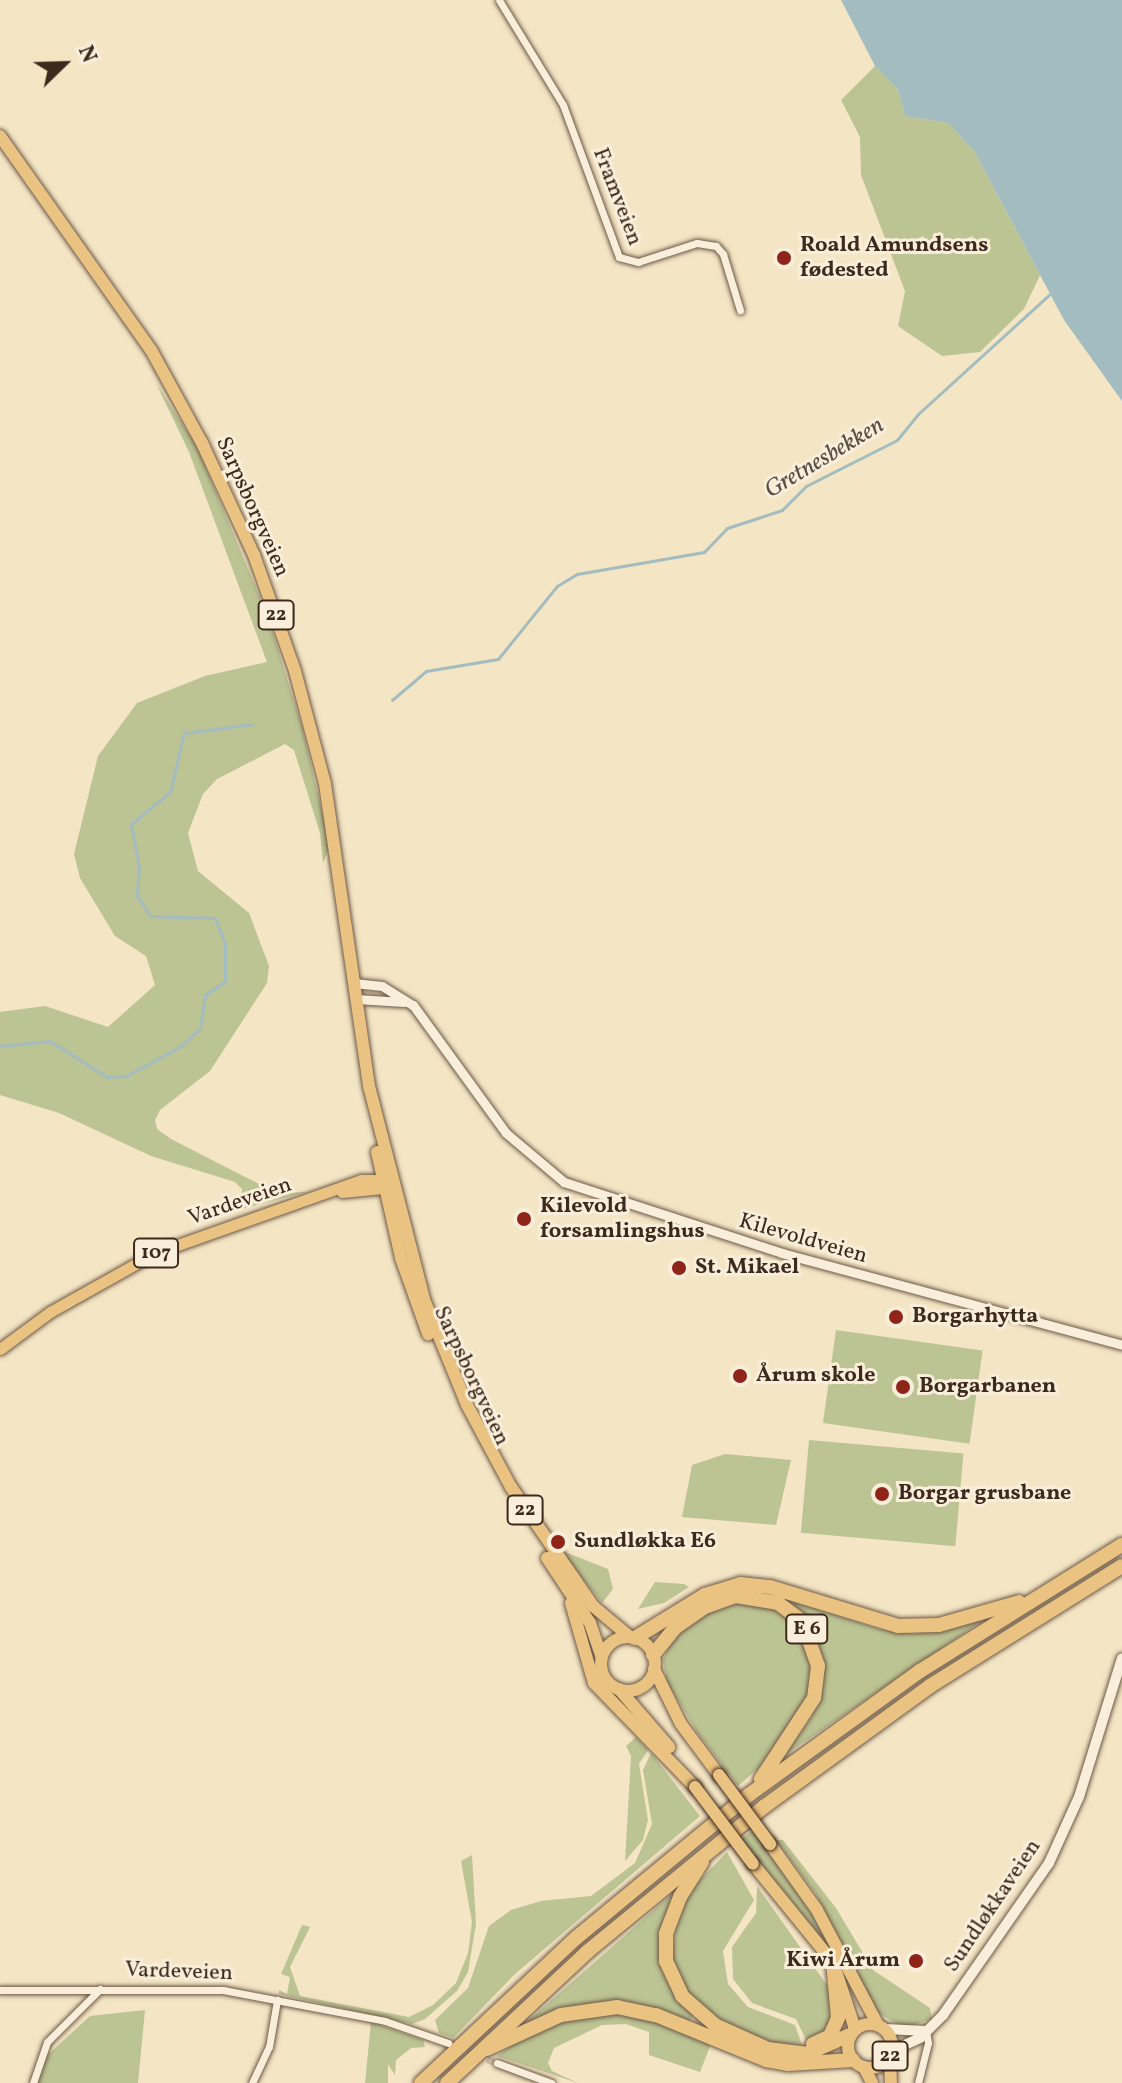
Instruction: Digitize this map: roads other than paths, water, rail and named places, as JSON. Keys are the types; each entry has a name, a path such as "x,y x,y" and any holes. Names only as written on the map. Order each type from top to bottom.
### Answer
{"highway":[{"name":"Sarpsborgveien","path":"0,136 151,350 202,443 254,555 295,671 325,784 385,1181 410,1284 444,1373 484,1454 590,1623 602,1657"},
{"name":"Sarpsborgveien","path":"385,1181 425,1302 480,1431 555,1557 593,1606 632,1638"},
{"name":"E 6","path":"421,2083 576,1938 750,1794 920,1671 1122,1545"},
{"name":"22","path":"552,1565 574,1608 594,1683 695,1787"},
{"path":"447,2083 587,1952 714,1846 930,1686 1122,1566"},
{"name":"E 6","path":"632,1638 705,1595 740,1584 770,1587 873,1622 910,1626 953,1622 1038,1595"},
{"name":"E 6","path":"654,1662 676,1627 705,1607 736,1596 778,1603 802,1621 818,1666 814,1698 795,1733 750,1794"},
{"name":"22","path":"632,1638 654,1662 681,1724 822,1918 881,2027 891,2054 891,2083"},
{"path":"602,1657 615,1640 632,1638"},
{"name":"22","path":"602,1657 606,1680 647,1717 753,1864 833,1962 858,2064 872,2083"},
{"path":"619,1689 641,1687 654,1662"},
{"path":"714,1846 670,1921 665,1947 672,1979 715,2025 782,2052 817,2052 852,2032"},
{"path":"782,2052 824,2040 836,2027 840,2003 833,1962"},
{"path":"473,2057 561,2015 617,2007 656,2015 766,2060 788,2064 858,2064"},
{"name":"22","path":"852,2032 881,2027"},
{"name":"22","path":"858,2064 878,2067 891,2054"}],"main road":[{"name":"Vardeveien","path":"0,1349 50,1312 155,1253 329,1192 385,1181"},
{"name":"Sundløkkaveien","path":"891,2054 926,2031 943,2015 1049,1863 1079,1797 1122,1658"},
{"path":"881,2027 926,2031"}],"street":[{"name":"Framveien","path":"499,0 563,105 619,257 638,262 697,243 716,246 723,254 740,310"},
{"name":"Kilevoldveien","path":"354,983 382,986 413,1005 506,1133 564,1182 782,1253 1122,1345"},
{"path":"356,999 380,997 413,1005"},
{"path":"33,2083 47,2042 100,1989"},
{"name":"Vardeveien","path":"0,1990 223,1990 385,2021 448,2043"},
{"path":"252,2083 269,2047 277,2000"},
{"path":"918,2083 928,2043 926,2031"},
{"path":"497,2063 551,2083"}],"water":[{"path":"841,0 1122,0 1122,401 1064,320 974,151 948,123 905,116 898,90 875,66"}],"waterway":[{"name":"Gretnesbekken","path":"392,700 426,671 498,659 557,586 577,574 704,552 727,528 782,510 806,486 897,440 918,414 1053,291"},
{"name":"Gretnesbekken","path":"0,1046 50,1041 107,1077 126,1076 181,1046 200,1028 205,995 225,981 225,944 215,918 150,916 137,895 139,867 131,824 170,792 184,733 252,724"}],"tunnel":[{"path":"458,2047 497,2063"}],"place":[{"name":"Roald Amundsens fødested","path":"784,258"},
{"name":"Kilevold forsamlingshus","path":"524,1219"},
{"name":"St. Mikael","path":"679,1268"},
{"name":"Borgarhytta","path":"896,1317"},
{"name":"Årum skole","path":"740,1376"},
{"name":"Borgarbanen","path":"903,1387"},
{"name":"Borgar grusbane","path":"882,1494"},
{"name":"Sundløkka E6","path":"558,1542"},
{"name":"Kiwi Årum","path":"916,1961"}]}
